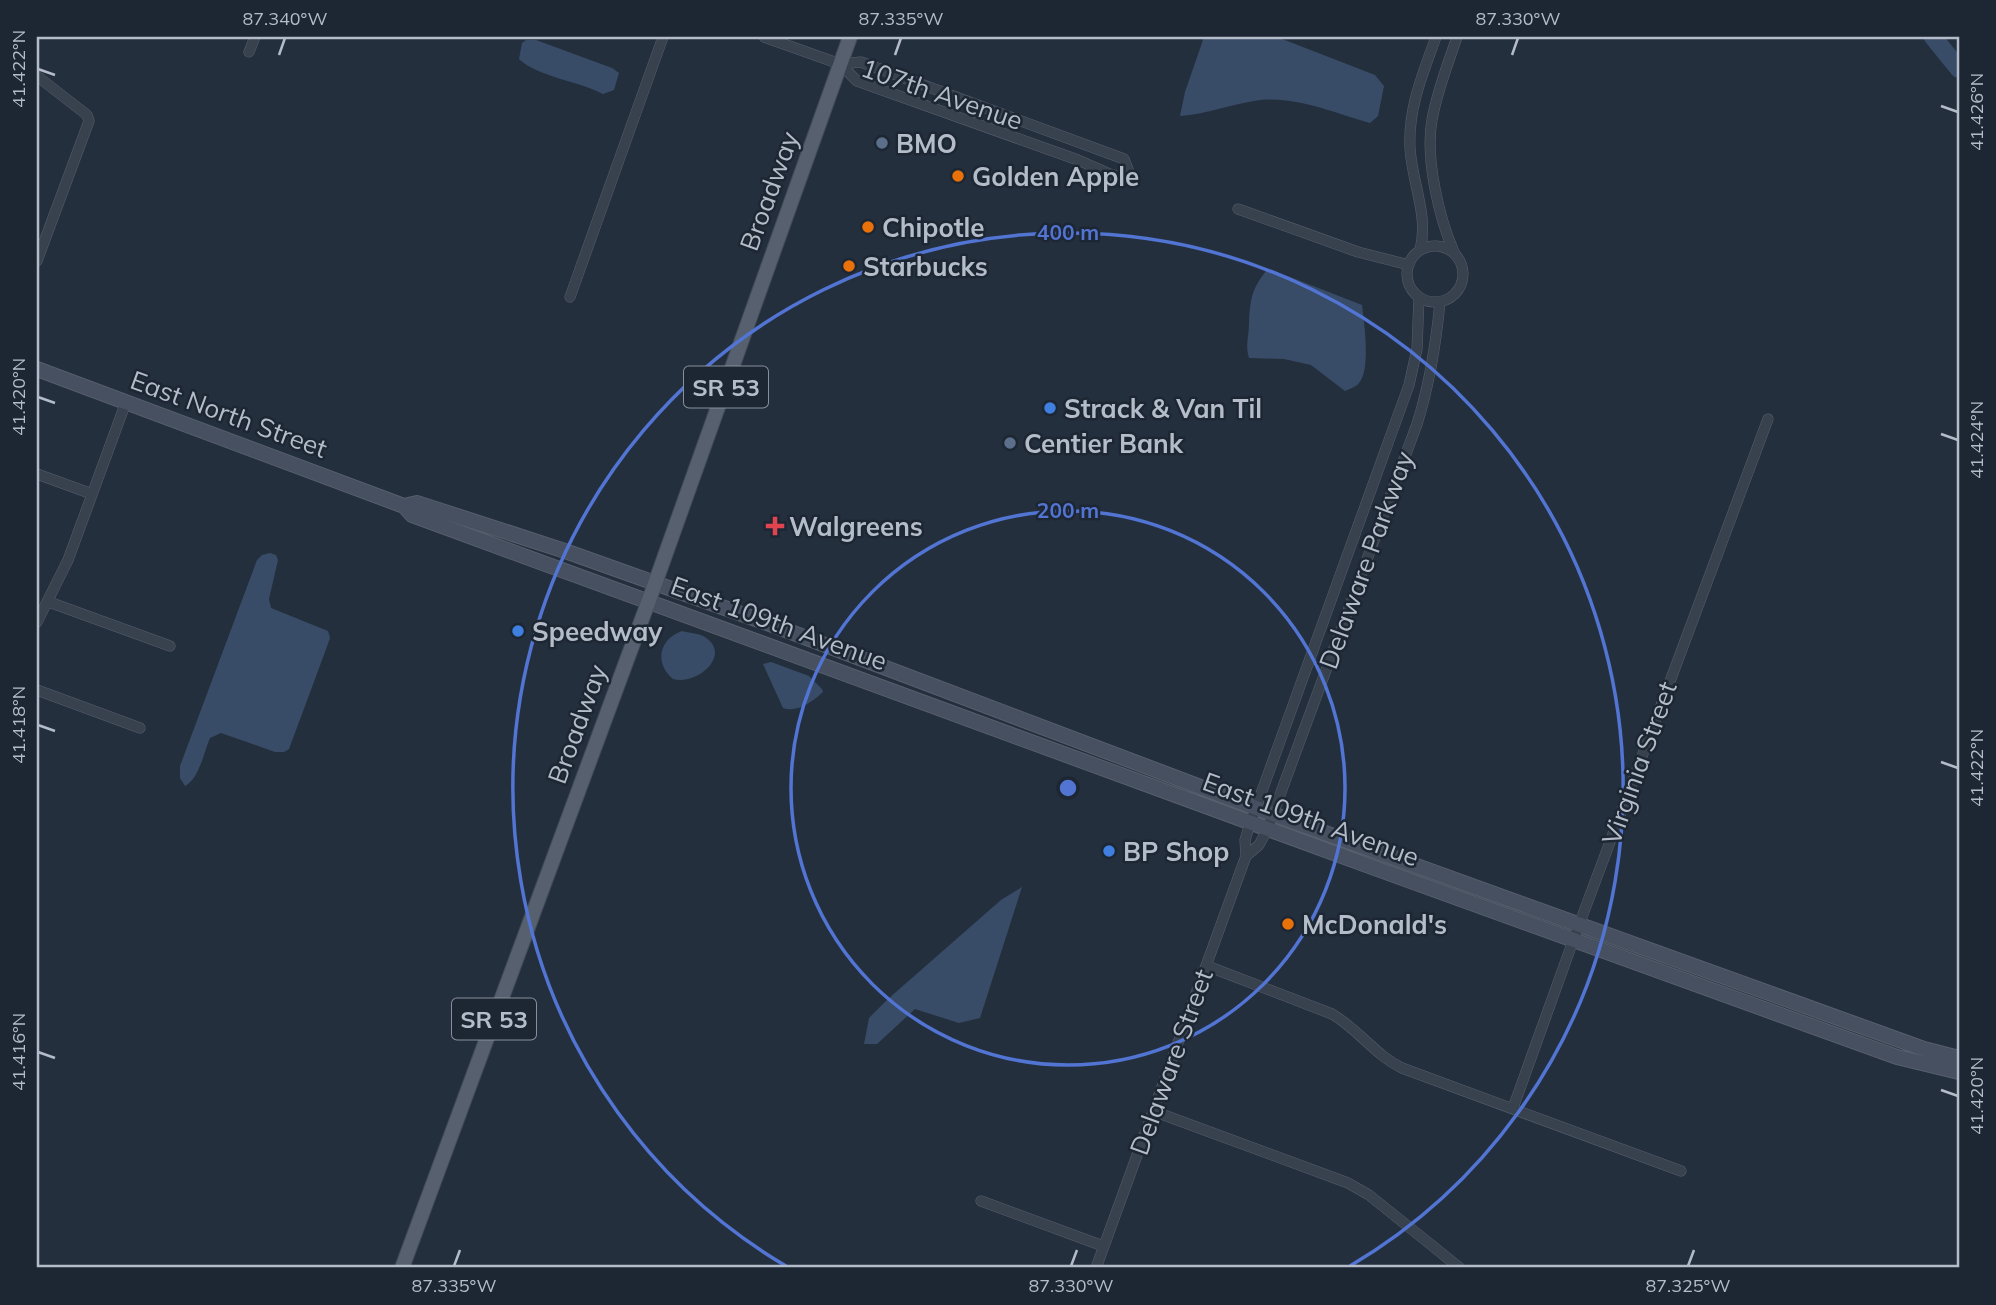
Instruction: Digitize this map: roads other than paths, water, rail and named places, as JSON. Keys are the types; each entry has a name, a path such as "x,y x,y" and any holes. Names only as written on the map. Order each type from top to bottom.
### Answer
{"main road":[{"name":"Broadway","path":"402,1268 655,584 850,37"},
{"name":"East North Street","path":"37,369 404,506 412,515 648,601"},
{"name":"East North Street","path":"404,506 417,503 565,551 655,584"},
{"name":"East 109th Avenue","path":"655,584 849,653 1256,808 1924,1049 1959,1058"},
{"name":"East 109th Avenue","path":"648,601 1573,941 1897,1057 1959,1072"}],"street":[{"path":"249,52 255,37"},
{"path":"570,297 663,37"},
{"name":"107th Avenue","path":"764,37 840,64 857,80 1078,160 1112,176 1131,177 1124,159 861,62 840,64"},
{"path":"1436,37 1411,116 1411,158 1424,229 1420,250 1409,265 1409,282 1419,297 1440,302 1449,299 1461,286 1463,268 1444,229 1437,200 1431,143 1431,123 1436,101 1457,37"},
{"path":"37,76 87,115 89,121 37,261"},
{"path":"1238,209 1357,252 1409,265"},
{"path":"1420,250 1437,246 1454,252"},
{"name":"Delaware Parkway","path":"1256,808 1409,385 1417,349 1419,297"},
{"name":"Delaware Parkway","path":"1273,814 1417,424 1436,350 1440,302"},
{"path":"37,622 68,560 126,402"},
{"name":"Virginia Street","path":"1513,1108 1768,419"},
{"path":"37,474 92,494"},
{"path":"49,602 170,646"},
{"path":"37,690 140,728"},
{"name":"Delaware Street","path":"1096,1268 1246,856 1245,840 1256,808"},
{"name":"Delaware Street","path":"1246,856 1259,845 1273,814"},
{"path":"1207,966 1332,1013 1386,1059 1402,1068 1681,1171"},
{"path":"1153,1111 1348,1183 1374,1199 1459,1268"},
{"path":"981,1200 1103,1246"}],"water":[{"path":"1204,37 1277,37 1375,75 1384,86 1378,116 1370,123 1298,102 1268,100 1180,116 1185,92"},
{"path":"536,40 612,68 619,73 614,90 603,94 527,65 519,59 522,43"},
{"path":"1272,270 1362,305 1366,357 1363,376 1356,386 1345,391 1311,365 1284,359 1249,358 1247,345 1252,296 1266,271"},
{"path":"270,553 276,555 278,560 269,599 271,608 328,631 330,638 325,652 289,749 275,752 221,733 210,738 194,778 185,786 180,778 180,766 257,560"},
{"path":"682,631 703,636 712,643 715,651 714,659 702,673 683,680 673,679 661,659 664,645"},
{"path":"771,662 809,676 823,692 799,708 783,708 763,664"},
{"path":"1022,887 980,1018 959,1023 915,1009 877,1044 864,1044 869,1018 888,999 1001,900"}],"waterway":[{"path":"1933,37 1959,69"}],"place":[{"name":"BMO","path":"882,143"},
{"name":"Golden Apple","path":"958,176"},
{"name":"Chipotle","path":"868,227"},
{"name":"Starbucks","path":"849,266"},
{"name":"Strack & Van Til","path":"1050,408"},
{"name":"Centier Bank","path":"1010,443"},
{"name":"Walgreens","path":"775,526"},
{"name":"Speedway","path":"518,631"},
{"name":"BP Shop","path":"1109,851"},
{"name":"McDonald's","path":"1288,924"}]}
